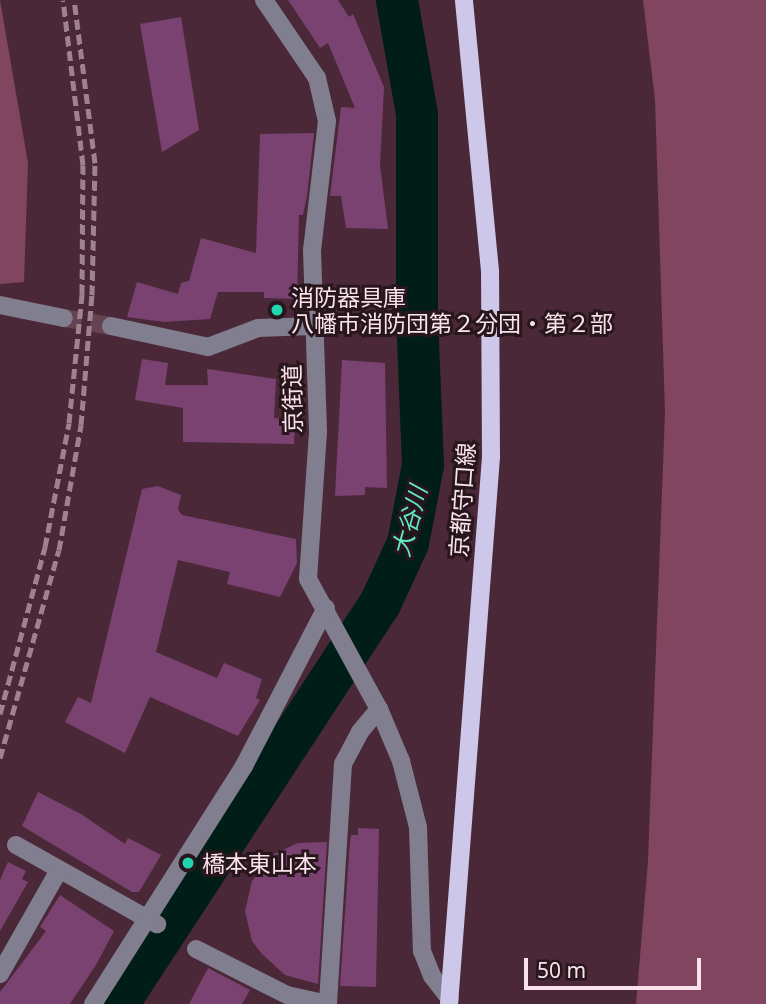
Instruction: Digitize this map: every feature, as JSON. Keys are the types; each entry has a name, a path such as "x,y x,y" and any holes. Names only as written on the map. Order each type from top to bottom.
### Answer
{"main road":[{"name":"京都守口線","path":"449,1001 491,457 490,271 464,0"}],"street":[{"name":"京街道","path":"264,0 317,79 327,121 312,250 312,326 318,432 308,579 379,709"},
{"path":"0,305 64,318"},
{"path":"111,326 208,347 258,328 312,326"},
{"path":"93,1004 151,920 244,766 326,608"},
{"path":"196,949 287,995 328,1004 343,764 360,732 379,709 401,761 418,827 422,951 432,976 449,1001"},
{"path":"16,845 151,920"},
{"path":"0,974 59,870"}],"shaded area":[{"path":"0,0 28,163 24,282 0,284"},
{"path":"643,0 766,0 766,1004 636,1004 648,861 665,412 655,100"}],"building":[{"path":"288,0 338,0 349,17 353,14 384,87 380,165 388,229 346,228 341,196 330,196 341,107 355,108 328,43 320,48"},
{"path":"181,17 199,130 162,152 140,24"},
{"path":"314,133 307,196 303,215 299,215 297,299 264,298 264,292 218,292 210,319 164,322 127,317 137,282 178,294 181,283 189,281 201,238 256,253 260,134"},
{"path":"142,359 168,363 165,385 208,385 207,369 276,379 274,418 295,420 294,444 183,442 183,408 135,400"},
{"path":"342,360 385,363 387,488 365,487 365,495 335,496"},
{"path":"158,486 181,495 178,510 182,515 296,539 297,563 280,597 227,584 230,572 178,560 156,652 217,678 224,663 262,679 256,698 260,700 238,736 150,697 125,753 65,722 78,697 91,703 142,489"},
{"path":"38,792 81,814 125,844 128,838 161,855 139,892 132,892 22,826"},
{"path":"358,828 379,829 376,987 340,986 350,841 351,835 358,835"},
{"path":"327,842 318,984 285,975 262,954 252,941 245,911 252,881 274,854 298,843"},
{"path":"8,862 26,871 22,879 28,882 0,931 0,880"},
{"path":"60,895 114,931 96,965 70,1004 0,1004 0,992 46,931 40,927"},
{"path":"208,968 250,990 242,1004 189,1004"}],"waterway":[{"name":"大谷川","path":"118,1004 380,604 408,543 423,465 417,314 417,114 397,0"}],"tunnel":[{"path":"64,318 111,326"}],"railway":[{"path":"0,714 45,547 69,423 82,294 83,165 63,0"},
{"path":"0,758 59,550 81,425 92,295 95,163 74,0"}],"place":[{"name":"消防器具庫 八幡市消防団第２分団・第２部","path":"277,310"},
{"name":"橋本東山本","path":"188,863"}]}
